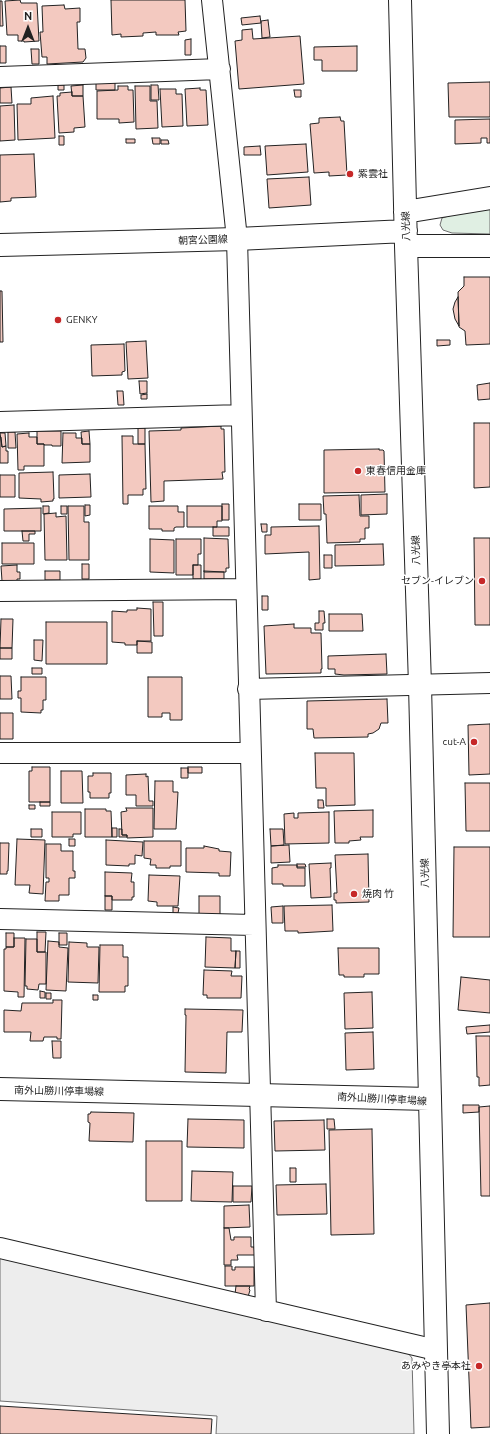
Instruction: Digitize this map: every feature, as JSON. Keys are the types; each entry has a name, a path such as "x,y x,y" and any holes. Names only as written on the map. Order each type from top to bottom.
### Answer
{"street":[{"path":"212,0 237,239 254,925 266,1311"},
{"name":"八光線","path":"400,0 420,685 430,1099"},
{"path":"0,77 220,69"},
{"name":"朝宮公園線","path":"406,230 490,198"},
{"name":"朝宮公園線","path":"0,245 237,239 406,230 490,246"},
{"path":"0,422 241,415"},
{"path":"0,591 246,589"},
{"path":"248,689 490,683"},
{"path":"0,753 250,753"},
{"path":"0,919 254,925"},
{"name":"南外山勝川停車場線","path":"0,1090 430,1099 438,1434"},
{"path":"0,1248 436,1350"}],"green space":[{"path":"490,207 490,234 452,233 443,230 440,225 442,218 462,212"}],"shaded area":[{"path":"0,1257 408,1353 412,1358 414,1434 216,1434 217,1416 0,1401"}],"building":[{"path":"20,0 21,3 37,3 39,41 18,41 18,35 7,35 5,1"},
{"path":"111,0 185,0 186,31 178,32 179,35 156,35 156,32 143,33 143,36 121,37 121,34 112,35"},
{"path":"0,1 2,1 3,26 0,26"},
{"path":"64,5 65,9 80,8 80,22 77,22 78,49 85,49 86,58 83,62 47,64 47,57 42,57 40,32 43,32 42,6"},
{"path":"260,16 261,23 242,25 241,18"},
{"path":"268,20 270,37 262,38 261,21"},
{"path":"252,29 253,39 300,36 304,84 239,89 235,41 242,40 242,30"},
{"path":"191,39 191,55 185,55 185,40"},
{"path":"0,46 6,46 6,63 0,63"},
{"path":"357,46 357,71 322,71 322,60 314,60 314,47"},
{"path":"31,49 39,49 39,64 32,64"},
{"path":"115,82 115,90 96,90 96,83"},
{"path":"490,82 490,117 449,117 448,83"},
{"path":"58,85 64,85 64,90 58,90"},
{"path":"83,85 83,96 72,96 71,86"},
{"path":"151,85 158,85 159,100 151,100"},
{"path":"118,86 128,86 128,90 133,90 134,122 119,123 119,119 97,119 97,91 118,90"},
{"path":"135,86 150,86 150,101 157,101 158,128 136,129"},
{"path":"11,87 12,103 0,103 0,88"},
{"path":"200,88 200,90 206,90 208,125 187,126 185,89"},
{"path":"160,89 176,89 176,94 182,94 183,126 162,127"},
{"path":"294,90 301,90 301,97 295,97"},
{"path":"72,92 72,96 83,96 85,127 74,128 74,132 59,133 57,96 60,96 60,93"},
{"path":"53,96 55,138 18,140 17,104 31,104 31,98"},
{"path":"14,105 15,140 0,141 0,106"},
{"path":"340,117 341,121 344,121 347,175 329,176 329,172 314,173 310,124 319,123 319,118"},
{"path":"490,119 490,143 487,143 487,138 481,138 481,143 455,144 455,120"},
{"path":"59,136 64,136 64,145 59,145"},
{"path":"152,138 160,138 160,144 153,144"},
{"path":"126,139 135,139 135,143 126,143"},
{"path":"161,140 168,140 169,144 161,144"},
{"path":"306,144 308,172 267,175 265,146"},
{"path":"260,146 261,155 244,155 244,147"},
{"path":"34,154 36,197 11,198 11,201 0,202 0,155"},
{"path":"309,177 311,205 269,208 267,179"},
{"path":"464,277 490,277 490,344 466,345 465,331 459,327 458,292 464,286"},
{"path":"0,291 2,291 3,342 0,342"},
{"path":"458,297 459,326 455,319 453,309"},
{"path":"437,340 450,340 450,345 437,346"},
{"path":"146,341 148,378 128,379 126,342"},
{"path":"124,344 125,371 122,372 122,375 92,376 91,345"},
{"path":"139,381 147,381 147,393 140,394"},
{"path":"490,383 490,399 478,400 477,385"},
{"path":"117,391 123,391 124,405 118,405"},
{"path":"147,394 147,399 141,399 141,395"},
{"path":"474,423 490,423 490,487 474,488"},
{"path":"221,426 221,429 224,429 225,472 222,472 223,479 164,481 164,501 151,502 149,431 181,430 181,428"},
{"path":"138,428 145,428 145,444 138,444"},
{"path":"37,431 61,431 61,446 37,444"},
{"path":"89,431 90,444 82,444 81,432"},
{"path":"8,432 15,432 16,448 8,448"},
{"path":"0,433 5,433 6,446 2,447"},
{"path":"29,433 29,437 37,437 37,444 44,444 44,466 24,466 24,470 18,470 17,434"},
{"path":"63,433 76,433 76,438 82,438 82,444 90,444 90,462 62,463"},
{"path":"122,436 133,436 133,444 145,444 146,489 143,489 143,495 128,495 128,504 123,504"},
{"path":"0,437 2,447 6,446 6,451 8,451 8,463 0,463"},
{"path":"379,449 384,451 385,492 324,493 324,450"},
{"path":"53,472 53,501 41,502 41,499 19,498 19,473"},
{"path":"90,474 91,497 59,498 59,475"},
{"path":"0,475 15,475 15,497 0,497"},
{"path":"387,494 387,514 361,515 361,495"},
{"path":"359,495 360,516 369,516 369,528 365,528 365,539 360,539 360,542 327,543 326,514 324,514 323,496"},
{"path":"222,504 229,504 229,520 222,520"},
{"path":"299,504 321,504 321,520 299,520"},
{"path":"85,505 90,505 90,515 85,516"},
{"path":"43,506 49,506 49,513 43,514"},
{"path":"61,506 67,506 67,514 61,514"},
{"path":"68,506 84,506 84,522 89,522 89,560 69,560"},
{"path":"149,506 178,506 178,512 184,512 184,527 176,527 174,528 174,531 149,529"},
{"path":"187,506 222,506 222,521 217,521 217,527 187,527"},
{"path":"41,508 41,531 4,531 4,509"},
{"path":"56,513 56,517 66,516 67,560 45,560 44,514"},
{"path":"261,524 267,524 267,532 262,532"},
{"path":"319,526 320,579 309,580 309,552 265,554 265,535 271,535 271,527"},
{"path":"213,527 229,527 229,536 213,536"},
{"path":"22,531 35,531 35,534 29,534 29,541 23,541"},
{"path":"204,538 228,539 229,568 226,568 226,572 204,572"},
{"name":"セブン-イレブン","path":"474,538 490,538 490,625 475,625"},
{"path":"150,539 174,540 174,573 150,572"},
{"path":"176,539 201,539 201,554 198,554 198,565 193,565 193,575 176,575"},
{"path":"2,543 34,543 34,564 2,564"},
{"path":"383,544 384,565 335,566 335,545"},
{"path":"324,555 332,555 332,568 324,568"},
{"path":"82,564 89,564 89,579 82,579"},
{"path":"17,565 17,572 20,572 20,579 17,579 17,581 2,581 1,566"},
{"path":"193,565 201,565 201,579 193,579"},
{"path":"45,571 60,571 60,580 45,580"},
{"path":"204,571 224,572 224,579 204,579"},
{"path":"262,596 268,596 268,610 262,610"},
{"path":"153,602 163,602 163,636 154,636"},
{"path":"137,608 151,609 151,641 137,641 137,645 125,645 125,643 112,642 112,611 127,612 127,610 137,610"},
{"path":"319,611 324,611 325,623 323,623 323,630 315,630 315,623 319,623"},
{"path":"329,614 362,614 363,631 329,631"},
{"path":"1,619 13,619 12,648 0,648"},
{"path":"46,622 107,622 107,664 46,664"},
{"path":"294,624 294,628 311,628 311,633 321,633 321,673 266,674 264,626"},
{"path":"34,640 43,640 42,661 34,660"},
{"path":"137,641 152,642 152,653 137,653"},
{"path":"0,648 12,648 12,659 0,659"},
{"path":"386,654 387,674 344,675 335,674 335,669 328,669 328,656"},
{"path":"32,668 42,668 42,674 32,674"},
{"path":"0,676 11,676 12,699 0,699"},
{"path":"21,677 46,677 46,700 43,700 43,710 41,710 41,713 21,712 21,698 18,698 18,691 21,691"},
{"path":"148,677 182,677 182,720 170,720 170,713 162,713 162,717 148,717"},
{"path":"387,699 388,723 381,723 379,729 368,734 368,737 314,738 313,729 307,729 307,701"},
{"path":"0,713 13,713 13,739 0,739"},
{"path":"490,724 490,774 469,775 468,725"},
{"path":"315,753 354,753 355,805 326,806 326,788 316,788"},
{"path":"32,767 50,767 50,802 29,802 29,771 32,771"},
{"path":"188,767 202,767 202,773 188,773"},
{"path":"181,768 188,768 188,778 181,778"},
{"path":"61,771 82,771 83,803 61,803"},
{"path":"93,773 111,773 111,793 109,793 109,798 90,798 90,792 88,792 88,776 93,776"},
{"path":"146,774 146,777 148,776 149,801 153,801 153,806 136,806 136,795 126,795 126,775"},
{"path":"155,781 173,781 173,792 178,792 176,829 154,829"},
{"path":"465,783 490,783 490,831 466,831"},
{"path":"318,800 323,800 324,808 318,808"},
{"path":"40,802 50,802 50,806 40,806"},
{"path":"29,805 35,805 35,809 29,809"},
{"path":"126,808 153,808 153,837 127,838 127,835 122,835 121,812 127,811"},
{"path":"85,809 106,809 106,811 111,811 112,837 85,837"},
{"path":"373,810 373,837 360,837 361,840 349,841 349,843 335,843 334,811"},
{"path":"52,812 81,812 81,834 73,834 73,837 52,837"},
{"path":"329,812 329,843 285,844 284,814 294,813 294,818 298,818 298,813"},
{"path":"112,828 117,828 117,837 112,837"},
{"path":"31,829 42,829 42,837 31,837"},
{"path":"119,829 122,829 122,835 127,835 127,837 119,837"},
{"path":"270,829 283,829 284,845 271,846"},
{"path":"17,839 45,840 43,894 29,893 30,885 15,885"},
{"path":"69,839 75,839 75,846 69,846"},
{"path":"106,840 143,842 142,856 135,855 135,864 129,864 129,866 106,865"},
{"path":"144,841 181,841 181,866 156,868 156,865 150,865 151,859 144,858"},
{"path":"0,843 9,843 7,874 0,874"},
{"path":"46,844 61,844 61,851 73,851 73,871 75,871 75,878 69,878 69,895 59,895 59,901 45,901 46,882 49,882 49,878 46,878"},
{"path":"289,845 290,862 271,863 271,846"},
{"path":"204,846 219,849 219,851 231,852 230,876 219,876 219,873 186,872 186,848 204,848"},
{"path":"454,847 490,847 490,937 453,937"},
{"path":"368,854 369,902 336,903 336,900 334,900 334,893 337,893 335,855"},
{"path":"331,863 331,897 311,898 309,864"},
{"path":"297,864 305,864 306,867 297,867"},
{"path":"278,865 297,865 297,868 305,868 305,886 283,886 283,884 272,884 272,868 278,867"},
{"path":"105,872 132,873 131,882 134,882 134,897 132,897 132,900 112,900 112,896 105,896"},
{"path":"149,875 180,876 178,906 157,906 157,902 148,901"},
{"path":"105,896 112,896 112,910 105,910"},
{"path":"199,896 220,896 220,915 199,915"},
{"path":"332,905 333,931 298,933 298,931 285,931 284,906"},
{"path":"283,906 283,923 272,923 271,907"},
{"path":"173,907 179,908 178,913 173,913"},
{"path":"37,932 46,932 45,952 37,952"},
{"path":"6,933 14,933 14,947 6,947"},
{"path":"59,933 67,933 67,945 59,945"},
{"path":"206,937 231,938 231,951 236,951 235,968 205,967"},
{"path":"14,938 25,938 24,997 18,997 18,992 4,991 4,949 6,949 6,947 14,947"},
{"path":"26,939 37,939 37,952 46,952 46,984 39,984 38,990 27,989 27,986 25,986"},
{"path":"48,941 59,942 59,947 68,948 66,991 46,990"},
{"path":"69,942 87,943 87,947 99,947 98,983 68,982"},
{"path":"100,945 123,945 123,957 128,957 128,986 125,986 125,992 99,992"},
{"path":"338,948 379,948 379,974 364,974 364,977 344,977 344,975 339,975"},
{"path":"236,951 240,951 240,968 235,968"},
{"path":"204,970 232,971 231,976 242,976 241,998 207,998 207,995 203,995"},
{"path":"461,977 490,980 490,1013 458,1010"},
{"path":"40,991 45,992 45,998 40,998"},
{"path":"372,992 373,1028 345,1029 344,993"},
{"path":"46,993 51,993 51,999 46,999"},
{"path":"93,995 98,995 98,1000 93,1000"},
{"path":"53,1000 62,1000 61,1039 57,1039 57,1037 44,1037 43,1041 30,1041 31,1032 4,1032 4,1010 21,1011 22,1003 53,1003"},
{"path":"185,1009 243,1010 242,1032 227,1032 226,1073 185,1072"},
{"path":"490,1025 490,1032 467,1034 466,1027"},
{"path":"373,1032 374,1069 346,1070 345,1033"},
{"path":"476,1036 490,1036 490,1085 479,1086 479,1077 477,1077"},
{"path":"52,1041 61,1041 61,1058 53,1058"},
{"path":"463,1105 479,1105 479,1112 463,1113"},
{"path":"490,1106 490,1196 481,1196 479,1107"},
{"path":"91,1112 134,1113 133,1142 89,1141 90,1123 88,1122 88,1114"},
{"path":"188,1119 244,1120 244,1148 187,1147"},
{"path":"327,1119 334,1119 335,1129 327,1129"},
{"path":"324,1120 325,1150 275,1151 274,1121"},
{"path":"372,1129 374,1234 331,1235 329,1130"},
{"path":"146,1141 182,1141 182,1201 146,1201"},
{"path":"290,1168 296,1168 296,1182 290,1182"},
{"path":"192,1171 233,1172 232,1202 191,1201"},
{"path":"326,1184 327,1214 277,1215 276,1185"},
{"path":"233,1186 252,1186 251,1202 233,1202"},
{"path":"249,1205 250,1227 224,1228 224,1206"},
{"path":"224,1228 229,1228 231,1240 234,1240 234,1237 251,1237 251,1247 254,1247 255,1255 237,1255 238,1260 231,1260 231,1265 224,1265"},
{"path":"225,1266 232,1266 232,1270 235,1270 235,1267 254,1267 254,1286 225,1286"},
{"path":"236,1286 250,1286 248,1297 235,1294"},
{"name":"あみやき亭本社","path":"490,1303 490,1427 471,1428 466,1305"},
{"path":"0,1406 212,1419 211,1434 0,1434"}],"place":[{"name":"紫雲社","path":"350,174"},
{"name":"GENKY","path":"58,320"},
{"name":"東春信用金庫","path":"358,471"},
{"name":"セブン-イレブン","path":"482,581"},
{"name":"cut-A","path":"474,742"},
{"name":"焼肉 竹","path":"354,894"},
{"name":"あみやき亭本社","path":"479,1366"}]}
